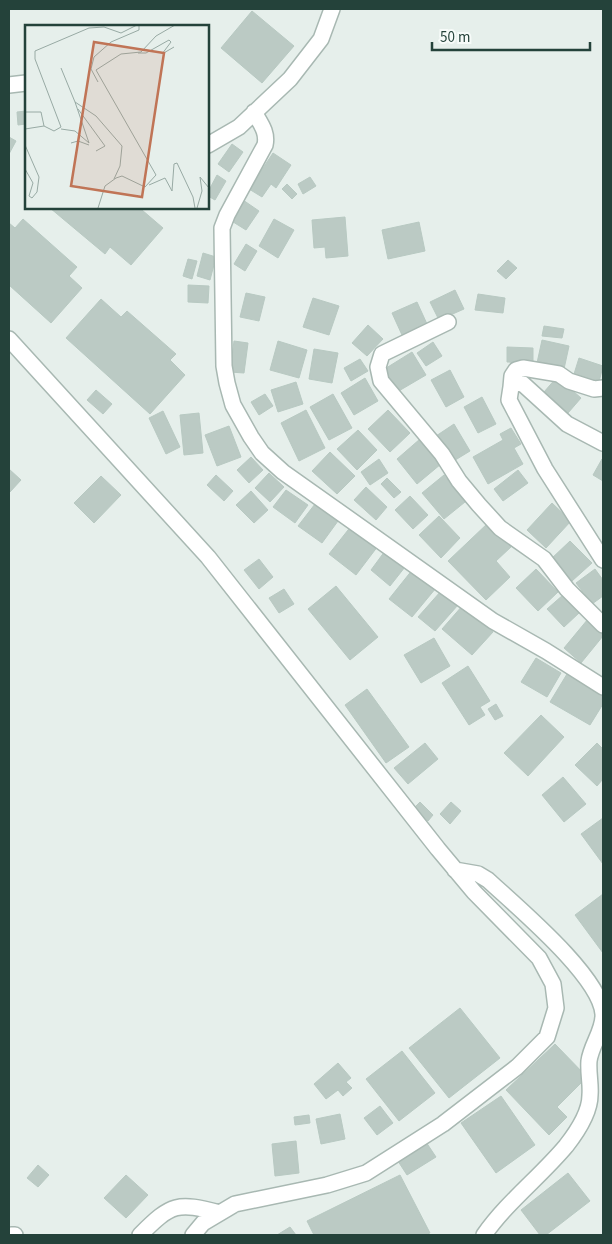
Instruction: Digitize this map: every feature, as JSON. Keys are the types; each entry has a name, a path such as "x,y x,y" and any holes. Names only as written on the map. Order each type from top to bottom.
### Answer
{"street":[{"path":"209,144 239,127 290,79 321,39 332,9"},
{"path":"9,85 25,83"},
{"path":"254,112 263,127 266,137 265,145 227,215 222,228 224,366 233,405 241,421 262,453 283,472 493,621 546,651 603,687"},
{"path":"448,322 382,354 378,367 381,381 442,454 479,506 500,528 544,560 567,589 603,626"},
{"path":"9,339 208,557 455,870 538,958 553,984 556,1008 546,1037 517,1067 443,1124 366,1173 327,1185 235,1204 202,1223 194,1235"},
{"path":"603,388 594,389 569,381 559,374 523,368 516,370 512,376 509,400 545,469 603,560"},
{"path":"511,387 515,383 523,384 567,424 603,443"},
{"path":"455,870 478,874 488,880 555,942 596,992 603,1014 603,1022 589,1059 590,1106 587,1113 567,1144 518,1195 484,1235"},
{"path":"140,1235 158,1218 173,1208 191,1206 220,1213"},
{"path":"11,1235 16,1235"}],"building":[{"path":"252,11 294,46 262,83 221,48"},
{"path":"25,111 25,124 18,125 17,112"},
{"path":"9,137 16,141 9,154"},
{"path":"232,144 243,152 229,172 218,164"},
{"path":"273,153 291,165 276,188 271,184 262,197 249,189"},
{"path":"217,175 226,181 215,200 209,197 209,190"},
{"path":"310,177 316,186 303,194 298,184"},
{"path":"287,184 297,194 292,199 282,189"},
{"path":"243,200 259,211 246,230 230,220"},
{"path":"51,209 143,209 163,228 131,265 110,247 105,254"},
{"path":"345,217 348,256 326,258 325,247 314,248 312,220"},
{"path":"23,219 77,267 69,276 82,288 51,323 9,285 9,223 15,228"},
{"path":"274,219 294,230 278,258 259,246"},
{"path":"419,222 425,251 388,259 382,230"},
{"path":"246,244 257,251 245,271 234,264"},
{"path":"203,253 216,257 210,280 197,276"},
{"path":"188,259 197,261 192,279 183,276"},
{"path":"508,260 517,268 506,279 497,271"},
{"path":"188,285 209,286 208,303 188,302"},
{"path":"455,290 464,309 439,320 430,302"},
{"path":"246,293 265,297 259,321 240,317"},
{"path":"478,294 505,298 503,313 475,310"},
{"path":"313,298 339,306 329,335 303,327"},
{"path":"101,299 121,317 127,311 176,354 170,360 185,375 150,414 66,338"},
{"path":"417,302 427,324 402,335 392,313"},
{"path":"368,325 383,339 367,356 352,343"},
{"path":"544,326 564,329 562,338 542,336"},
{"path":"542,340 569,346 564,369 537,363"},
{"path":"234,341 248,343 244,373 230,372"},
{"path":"278,341 307,350 299,378 270,370"},
{"path":"433,342 442,356 426,366 417,353"},
{"path":"507,347 533,348 533,363 507,362"},
{"path":"314,349 338,353 332,383 309,379"},
{"path":"412,352 426,375 397,392 383,370"},
{"path":"579,358 603,366 599,382 574,374"},
{"path":"360,359 368,371 351,381 344,368"},
{"path":"450,370 464,397 446,407 431,380"},
{"path":"557,377 581,398 568,413 544,392"},
{"path":"365,378 378,401 354,415 341,393"},
{"path":"296,382 303,404 278,412 271,390"},
{"path":"96,390 112,404 103,414 87,400"},
{"path":"265,394 273,406 259,415 251,402"},
{"path":"333,394 352,428 329,440 310,407"},
{"path":"482,397 496,424 478,433 464,407"},
{"path":"306,410 325,448 299,461 281,423"},
{"path":"388,410 410,433 390,452 368,429"},
{"path":"163,411 180,447 166,454 149,418"},
{"path":"199,413 203,453 184,455 180,415"},
{"path":"454,424 470,451 452,462 436,436"},
{"path":"229,426 241,457 217,466 205,435"},
{"path":"511,428 521,444 514,448 523,464 488,484 473,457 503,440 500,434"},
{"path":"358,430 377,450 357,470 337,449"},
{"path":"420,439 441,464 417,484 397,459"},
{"path":"330,452 355,476 337,494 312,471"},
{"path":"251,457 263,470 249,483 237,470"},
{"path":"379,459 388,473 370,485 361,472"},
{"path":"603,459 603,481 593,475"},
{"path":"9,469 21,480 10,492 9,491"},
{"path":"518,470 528,483 503,501 494,489"},
{"path":"269,473 284,487 270,502 255,488"},
{"path":"216,475 233,491 224,501 207,485"},
{"path":"444,475 465,502 444,519 422,493"},
{"path":"101,476 121,495 94,523 74,503"},
{"path":"387,478 401,492 394,498 381,484"},
{"path":"366,487 387,507 376,520 354,500"},
{"path":"286,490 308,505 295,523 273,507"},
{"path":"251,491 268,510 254,523 236,505"},
{"path":"410,496 428,515 413,529 395,510"},
{"path":"552,503 571,521 546,548 527,530"},
{"path":"315,504 338,521 322,543 298,526"},
{"path":"439,516 460,538 441,558 419,535"},
{"path":"488,523 511,547 496,561 510,577 486,600 448,561"},
{"path":"352,525 378,546 356,575 329,554"},
{"path":"570,541 592,563 572,581 551,559"},
{"path":"385,551 405,567 390,586 371,570"},
{"path":"259,559 273,577 259,589 244,570"},
{"path":"413,569 436,588 412,617 389,599"},
{"path":"536,569 558,592 538,611 516,588"},
{"path":"595,569 603,580 603,596 592,604 576,583"},
{"path":"336,586 378,637 350,660 308,609"},
{"path":"284,589 294,604 279,613 269,598"},
{"path":"441,591 458,605 435,631 418,617"},
{"path":"563,595 579,613 564,627 547,609"},
{"path":"463,605 493,632 472,655 442,629"},
{"path":"588,619 603,632 603,636 581,663 564,648"},
{"path":"434,638 450,666 421,683 404,655"},
{"path":"536,658 561,673 547,697 521,682"},
{"path":"468,666 490,701 480,707 485,715 469,725 442,683"},
{"path":"567,674 603,695 603,704 590,725 550,702"},
{"path":"367,689 409,747 386,763 345,705"},
{"path":"496,704 503,716 495,720 488,709"},
{"path":"541,715 564,737 528,776 504,753"},
{"path":"425,743 438,759 408,784 394,768"},
{"path":"597,743 603,749 603,779 597,786 575,765"},
{"path":"563,777 586,804 564,822 542,795"},
{"path":"420,802 433,815 428,821 414,808"},
{"path":"451,802 461,811 450,824 440,814"},
{"path":"603,818 603,864 581,834"},
{"path":"603,894 603,953 575,915"},
{"path":"460,1008 500,1058 449,1098 409,1048"},
{"path":"555,1044 587,1077 557,1107 567,1117 549,1135 506,1090"},
{"path":"402,1051 435,1093 399,1121 366,1079"},
{"path":"338,1063 351,1078 346,1082 352,1088 343,1096 338,1090 326,1099 314,1084"},
{"path":"501,1096 535,1145 496,1173 461,1123"},
{"path":"380,1106 393,1123 377,1135 364,1118"},
{"path":"340,1114 345,1139 321,1144 316,1119"},
{"path":"309,1115 310,1123 295,1125 294,1117"},
{"path":"424,1139 436,1157 407,1175 396,1158"},
{"path":"296,1141 299,1173 275,1176 272,1144"},
{"path":"38,1165 49,1175 38,1187 27,1178"},
{"path":"568,1173 590,1201 546,1235 540,1235 521,1210"},
{"path":"126,1175 148,1195 126,1218 104,1198"},
{"path":"400,1175 430,1233 424,1235 314,1235 307,1221"},
{"path":"290,1227 296,1235 277,1235"}]}
